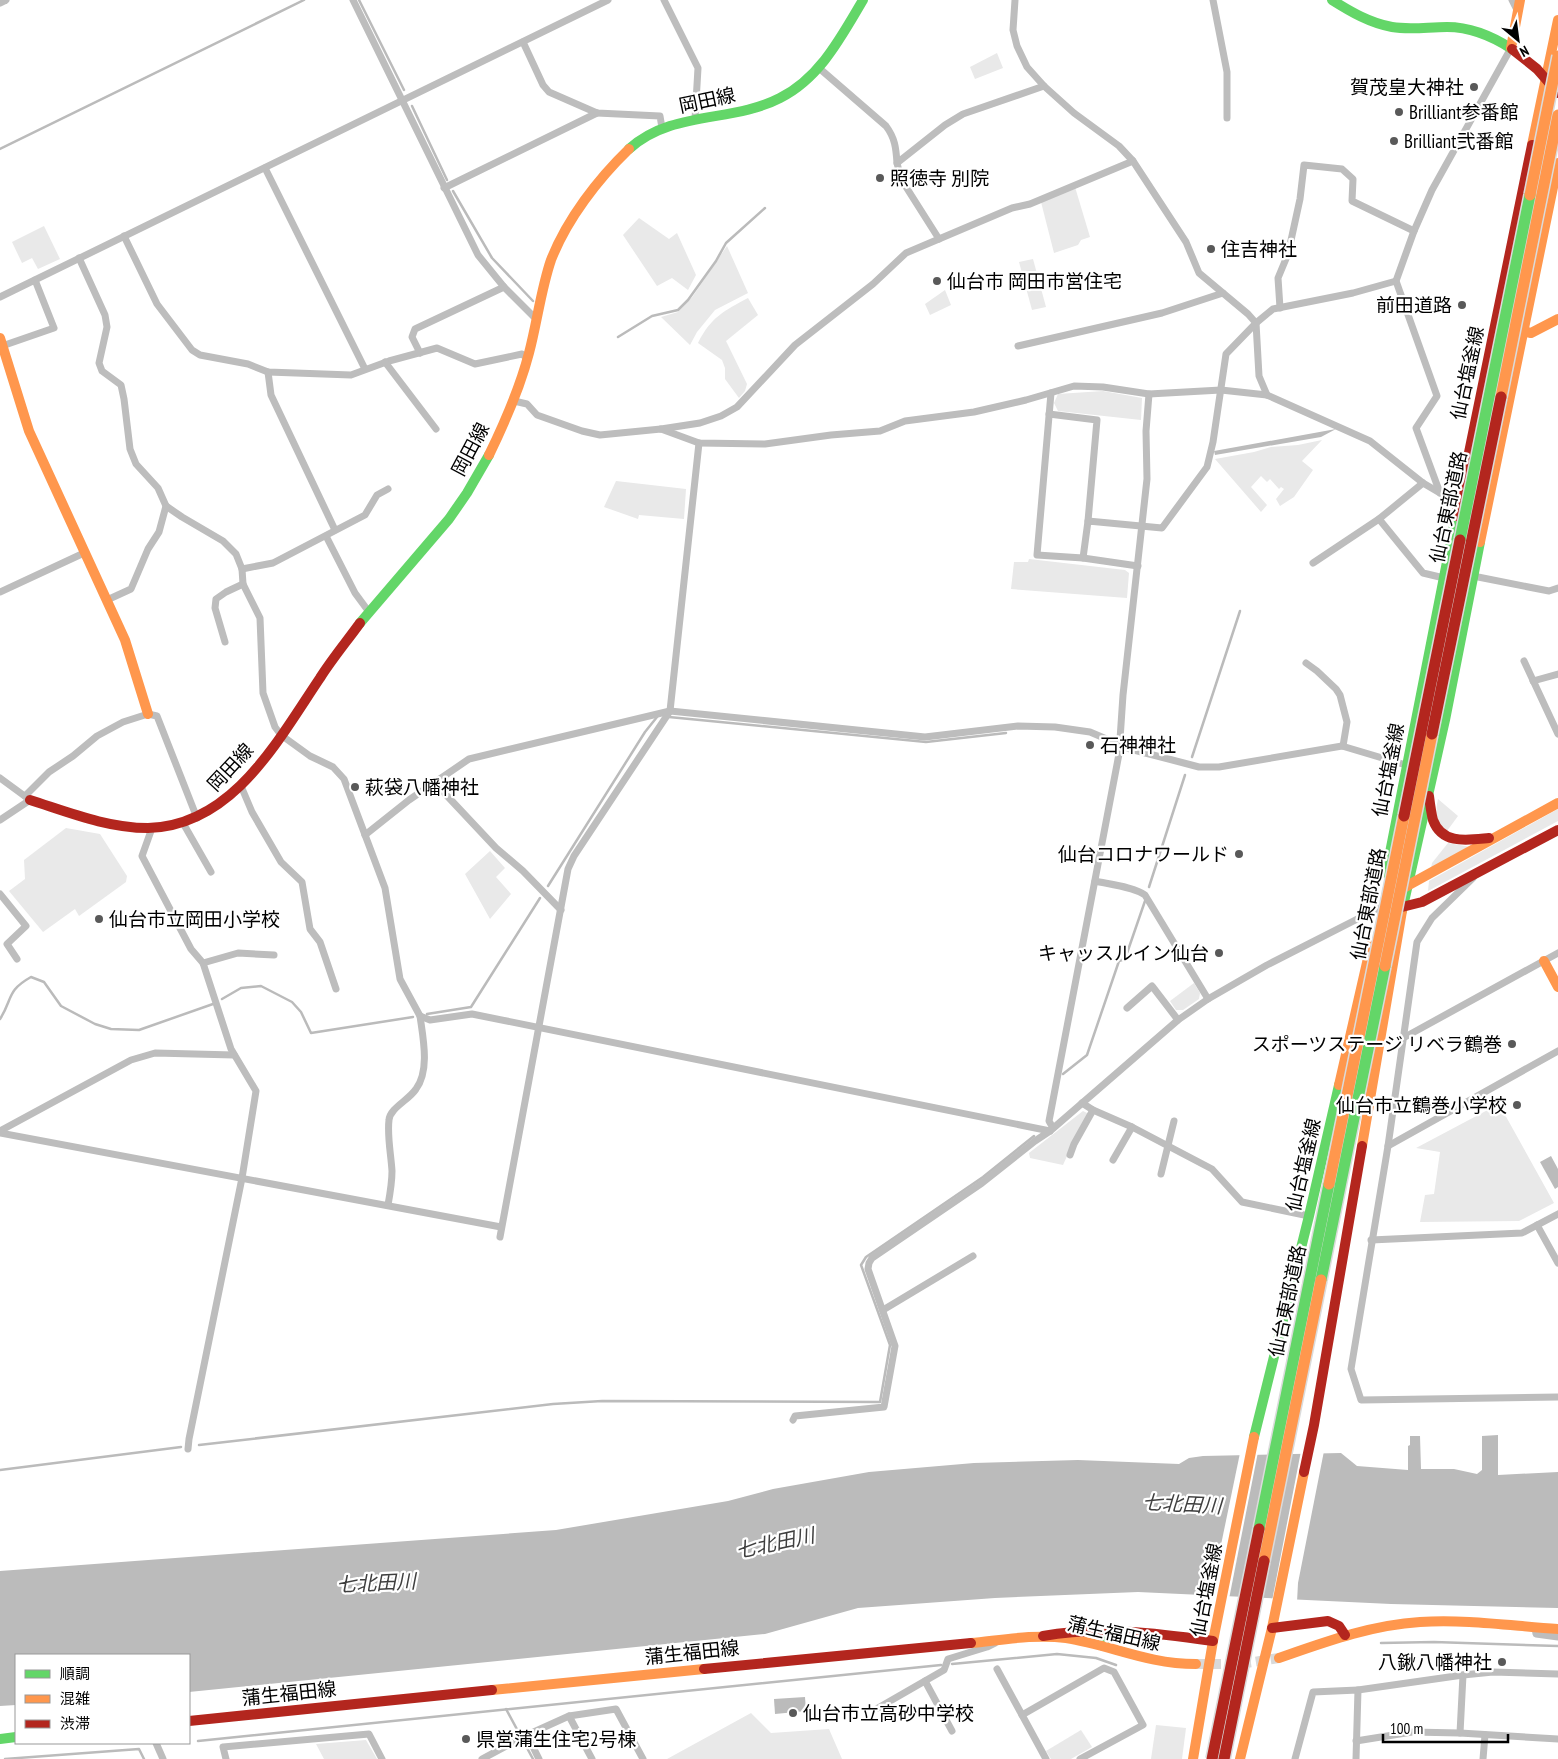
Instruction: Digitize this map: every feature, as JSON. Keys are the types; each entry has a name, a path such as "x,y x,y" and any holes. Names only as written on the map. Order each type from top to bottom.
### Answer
{"main road":[{"name":"岡田線","path":"28,798 105,823 131,828 152,828 184,823 197,818 221,803 241,786 258,766 324,671 369,612 404,569 439,533 480,472 514,401 528,359 550,263 564,232 584,204 618,161 630,148 646,136 662,128 761,106 786,96 804,82 830,56 862,0"},
{"path":"1332,0 1350,12 1383,26 1403,28 1452,27 1470,30 1501,40 1546,78 1558,93"},
{"path":"1511,48 1516,3"},
{"name":"仙台塩釜線","path":"1193,1759 1218,1615 1256,1426 1309,1216 1379,908 1406,764 1558,20"},
{"name":"仙台東部道路","path":"1212,1759 1558,56"},
{"path":"1546,78 1558,80"},
{"name":"仙台東部道路","path":"1224,1759 1558,115"},
{"path":"1240,1759 1272,1628 1314,1425 1403,908 1429,796 1522,331 1558,163"},
{"path":"1522,331 1531,333 1558,318"},
{"path":"1,342 29,431 125,640 148,714"},
{"path":"1429,796 1435,824 1443,834 1454,840 1462,841 1494,837"},
{"path":"1379,908 1408,884 1558,803"},
{"path":"1379,908 1403,908 1422,902 1558,830"},
{"path":"1544,961 1558,988"},
{"path":"1272,1628 1328,1621 1337,1624 1343,1629 1345,1635"},
{"path":"1279,1658 1345,1635 1403,1623 1465,1622 1558,1629"},
{"path":"1043,1636 1063,1632 1110,1630 1147,1632 1213,1642"},
{"path":"1103,1646 1110,1630"},
{"name":"蒲生福田線","path":"190,1721 1043,1636 1070,1638 1141,1658 1173,1664 1196,1664"},
{"path":"0,1739 15,1737"}],"street":[{"path":"0,3 6,0"},
{"path":"353,0 478,255 504,286 537,320"},
{"path":"0,297 608,0"},
{"path":"664,0 698,68 696,119"},
{"path":"1015,0 1013,30 1017,46 1027,67 1044,86 1074,113 1118,146 1133,160 1186,242 1199,274 1256,323 1259,376 1267,395"},
{"path":"1213,0 1227,72 1227,118"},
{"path":"523,42 543,85 549,92 597,113 660,116 662,128"},
{"path":"1440,493 1416,428 1437,396 1396,281 1414,231 1432,190 1511,48"},
{"path":"819,68 886,126 893,136 896,146 897,163 901,178 940,239"},
{"path":"897,163 963,114 1044,86"},
{"path":"444,188 597,113"},
{"path":"514,401 527,404 537,415 582,431 600,435 700,423 721,416 737,407 795,345 873,284 906,253 1012,208 1030,204 1133,160"},
{"path":"1280,308 1278,278 1288,254 1300,199 1304,166 1342,169 1353,179 1352,201 1414,231"},
{"path":"265,168 364,369"},
{"path":"124,236 157,304 192,350 200,355 248,364 268,372 351,375 385,362 437,348 475,364 522,354 528,359"},
{"path":"79,258 105,315 107,327 99,363 102,371 121,385 130,449 136,464 158,488 166,506 223,541 236,554 242,569 243,584 260,618 263,693 275,727 280,735 310,756 333,767 344,779 385,888 400,979 420,1016 423,1039 423,1068 418,1087 407,1100 391,1112 389,1120 392,1173 388,1206"},
{"path":"1,342 54,328 35,280"},
{"path":"1088,521 1162,528 1208,468 1214,442 1226,354 1256,323 1273,310 1353,293 1396,281"},
{"path":"420,353 412,337 415,329 504,286"},
{"path":"1018,346 1162,313 1222,293"},
{"path":"385,362 436,429"},
{"path":"268,372 271,395 335,530"},
{"path":"661,429 699,443 765,444 832,435 880,432 905,421 974,412 1074,386 1103,387 1149,394 1221,390 1267,395 1370,441 1423,483 1458,507"},
{"path":"1051,393 1037,554 1138,566"},
{"path":"1051,1130 1049,1121 1116,779 1123,695 1147,479 1146,431 1149,394"},
{"path":"1049,414 1097,420 1083,558"},
{"path":"500,1237 568,869 574,856 670,711 699,443"},
{"path":"1313,563 1378,519 1423,483"},
{"path":"242,569 273,563 365,515 377,495 388,490"},
{"path":"107,600 131,589 148,549 159,532 166,506"},
{"path":"1378,519 1422,573 1444,578"},
{"path":"326,536 356,593 369,612"},
{"path":"0,592 84,553"},
{"path":"1473,576 1549,591 1558,588"},
{"path":"225,642 215,608 216,599 243,584"},
{"path":"1524,661 1558,734"},
{"path":"1306,664 1317,671 1336,689 1340,696 1347,722 1343,746"},
{"path":"1533,681 1558,674"},
{"path":"365,835 409,800 469,759 670,711 925,737 1018,726 1055,728 1090,732 1130,749 1199,767 1219,767 1322,748 1343,746 1406,764"},
{"path":"0,820 28,798 49,772 73,756 97,736 123,722 148,714 157,716 197,818"},
{"path":"0,778 28,798"},
{"path":"435,783 496,848 523,870 561,910"},
{"path":"241,786 252,812 281,862 302,882 310,929 320,942 336,990"},
{"path":"184,823 211,872"},
{"path":"152,828 142,856 191,949 203,963 234,1055 256,1091 242,1178 188,1450"},
{"path":"1477,874 1432,918 1418,942 1388,1146 1351,1369 1361,1400 1558,1397"},
{"path":"1095,881 1145,895 1208,999"},
{"path":"0,894 26,926 7,944 17,959"},
{"path":"793,1420 795,1416 884,1407 896,1346 868,1269 872,1258 982,1183 1051,1130 1178,1020 1208,999 1267,965 1379,908"},
{"path":"203,963 238,953 274,955"},
{"path":"1404,1037 1558,953"},
{"path":"1127,1008 1152,986 1178,1020"},
{"path":"420,1016 430,1020 472,1014 1051,1130"},
{"path":"1388,1146 1558,1051"},
{"path":"0,1132 131,1060 156,1053 234,1055"},
{"path":"1082,1103 1212,1169 1242,1202 1309,1216"},
{"path":"1070,1155 1093,1110"},
{"path":"1161,1174 1174,1121"},
{"path":"1113,1160 1132,1127"},
{"path":"0,1132 502,1227"},
{"path":"1371,1240 1522,1232 1558,1214"},
{"path":"1537,1225 1558,1263"},
{"path":"883,1310 973,1256"},
{"path":"1535,1628 1536,1634 1558,1637"},
{"path":"878,1708 944,1670 948,1659 987,1647 1002,1639"},
{"path":"1022,1715 1104,1668 1114,1672 1143,1725 1080,1759"},
{"path":"997,1669 1046,1759"},
{"path":"1295,1759 1313,1692 1358,1690 1493,1672 1558,1674"},
{"path":"1460,1733 1463,1675"},
{"path":"926,1681 952,1731"},
{"path":"1356,1759 1358,1690"},
{"path":"482,1759 523,1737 569,1716 616,1709 643,1759"},
{"path":"569,1716 592,1759"},
{"path":"1356,1741 1412,1732 1558,1739"},
{"path":"226,1759 223,1747 369,1734 382,1759"},
{"path":"1484,1759 1485,1736"},
{"path":"523,1737 539,1759"},
{"path":"156,1744 163,1759"}],"shaded area":[{"path":"997,53 1003,68 975,79 970,67"},
{"path":"1075,187 1090,237 1081,240 1078,245 1054,253 1041,202"},
{"path":"639,218 669,239 677,233 696,275 688,290 672,278 657,286 623,235"},
{"path":"44,226 60,259 38,269 32,258 22,263 12,242"},
{"path":"727,246 748,293 715,310 697,332 690,345 661,317 678,312 693,296"},
{"path":"1033,259 1046,307 1032,310 1019,262"},
{"path":"945,290 951,305 930,315 925,304"},
{"path":"748,298 758,315 726,341 747,384 745,391 739,398 725,379 725,368 722,360 698,343 713,321"},
{"path":"1103,391 1142,398 1141,420 1058,411 1054,403 1058,394"},
{"path":"1322,440 1302,461 1313,470 1294,497 1280,506 1276,499 1284,489 1281,487 1279,489 1270,479 1267,482 1261,476 1251,487 1267,505 1261,512 1215,459 1271,447 1298,445"},
{"path":"616,481 686,489 684,519 639,515 638,519 604,507"},
{"path":"1029,559 1125,570 1129,573 1127,598 1011,589 1014,562 1028,562"},
{"path":"1438,799 1458,816 1447,831 1443,828 1437,817"},
{"path":"1558,809 1558,821 1428,891 1429,881"},
{"path":"66,828 100,834 127,876 126,882 79,916 75,909 43,932 9,891 25,879 24,860"},
{"path":"1448,843 1471,847 1431,868 1432,863"},
{"path":"490,851 505,868 496,877 511,894 490,919 465,874"},
{"path":"1194,983 1200,993 1199,999 1183,1010 1176,1010 1170,1001"},
{"path":"1499,1104 1554,1203 1519,1221 1420,1222 1425,1195 1434,1194 1440,1152 1416,1148"},
{"path":"1083,1111 1089,1114 1063,1165 1030,1158 1029,1153"},
{"path":"751,1713 771,1733 829,1729 842,1759 667,1759"},
{"path":"1156,1725 1186,1728 1182,1759 1151,1759"},
{"path":"1081,1730 1092,1747 1071,1759 1051,1759 1046,1751"},
{"path":"366,1740 377,1759 324,1759 316,1744"}],"water":[{"path":"1336,429 1321,437 1215,455 1214,451"},
{"path":"1551,1156 1558,1169 1558,1187 1555,1189 1540,1162"},
{"name":"七北田川","path":"1498,1435 1498,1475 1558,1472 1558,1608 1391,1604 1138,1592 995,1598 858,1608 765,1634 190,1692 190,1654 15,1654 15,1705 0,1706 0,1571 556,1530 728,1501 773,1489 869,1472 974,1463 1078,1460 1179,1464 1189,1458 1203,1456 1341,1453 1357,1466 1408,1470 1410,1436 1420,1436 1421,1469 1454,1469 1477,1474 1482,1470 1482,1436"},
{"path":"805,1697 806,1711 775,1714 774,1699"}],"pier":[{"path":"1301,1451 1324,1451 1298,1583 1297,1602 1272,1601"},
{"path":"1258,1452 1229,1599 1210,1598 1240,1453"}],"waterway":[{"path":"0,149 304,0"},
{"path":"359,0 404,90"},
{"path":"412,106 447,180"},
{"path":"453,191 492,258 533,301"},
{"path":"618,337 652,316 678,310 688,300 716,261 726,243 765,208"},
{"path":"1192,757 1240,611"},
{"path":"548,886 645,732 657,717"},
{"path":"669,717 926,742 1006,733"},
{"path":"1149,887 1185,775"},
{"path":"427,1014 471,1007 540,898"},
{"path":"1063,1074 1087,1055 1119,961 1125,959 1145,901"},
{"path":"0,1019 14,991 31,977 44,982 61,1006 95,1024 111,1029 139,1030 213,1004"},
{"path":"222,999 241,988 261,986 292,1002 301,1012 311,1033 413,1017"},
{"path":"199,1445 553,1404 602,1401 880,1402 890,1345 861,1265 866,1257 983,1177 1034,1136"},
{"path":"0,1470 181,1447"},
{"path":"1381,1643 1434,1642 1558,1646"},
{"path":"952,1664 1057,1654 1096,1658 1116,1665"},
{"path":"198,1741 941,1665"},
{"path":"506,1709 533,1759"},
{"path":"5,1759 139,1749 144,1759"}],"tunnel":[{"path":"1196,1664 1240,1664 1279,1658"}],"traffic: fast":[{"path":"629,149 646,137 664,128 683,122 761,106 794,90 818,68 838,42 863,0"},
{"path":"1332,0 1376,23 1406,28 1456,27 1489,36 1512,49"},
{"path":"1460,540 1530,195"},
{"path":"360,623 449,519 489,455"},
{"path":"1386,873 1456,516"},
{"path":"1402,911 1445,720 1480,542"},
{"path":"1321,1280 1385,966"},
{"path":"1254,1437 1309,1216 1339,1085"},
{"path":"1259,1529 1329,1184"},
{"path":"1103,1646 1106,1635 1110,1630"},
{"path":"0,1739 15,1737"}],"traffic: slow":[{"path":"1511,48 1520,0"},
{"path":"1532,145 1558,20"},
{"path":"1530,195 1558,56"},
{"path":"1501,397 1558,115"},
{"path":"489,455 517,392 532,342 551,260 584,200 629,149"},
{"path":"1480,542 1558,163"},
{"path":"1522,331 1531,333 1558,319"},
{"path":"0,338 29,431 125,640 148,714"},
{"path":"1385,966 1432,734"},
{"path":"1405,887 1558,803"},
{"path":"1329,1184 1404,816"},
{"path":"1362,1146 1402,911"},
{"path":"1339,1085 1371,945"},
{"path":"1544,961 1558,987"},
{"path":"1264,1561 1321,1280"},
{"path":"1193,1759 1213,1641 1254,1437"},
{"path":"1240,1759 1272,1628 1304,1472"},
{"path":"1279,1658 1366,1630 1420,1622 1454,1621 1558,1629"},
{"path":"971,1643 1030,1637 1066,1638 1145,1658 1196,1664"},
{"path":"492,1690 704,1669"}],"traffic: jam":[{"path":"1512,49 1537,69 1558,93"},
{"path":"1456,516 1532,145"},
{"path":"1432,734 1501,397"},
{"path":"1404,816 1460,540"},
{"path":"30,800 103,822 133,827 148,828 178,824 205,812 229,796 270,752 329,664 360,623"},
{"path":"1429,796 1433,820 1443,834 1464,840 1489,838"},
{"path":"1398,908 1422,902 1558,830"},
{"path":"1304,1472 1314,1425 1362,1146"},
{"path":"1212,1759 1259,1529"},
{"path":"1224,1759 1264,1561"},
{"path":"1272,1628 1328,1621 1339,1626 1345,1635"},
{"path":"1043,1636 1086,1631 1107,1631 1149,1633 1213,1641"},
{"path":"704,1669 971,1643"},
{"path":"190,1721 492,1690"}],"place":[{"name":"賀茂皇大神社","path":"1474,87"},
{"name":"Brilliant参番館","path":"1399,112"},
{"name":"Brilliant弐番館","path":"1394,141"},
{"name":"照徳寺 別院","path":"880,178"},
{"name":"住吉神社","path":"1211,249"},
{"name":"仙台市 岡田市営住宅","path":"937,281"},
{"name":"前田道路","path":"1462,305"},
{"name":"石神神社","path":"1090,745"},
{"name":"萩袋八幡神社","path":"355,787"},
{"name":"仙台コロナワールド","path":"1239,854"},
{"name":"仙台市立岡田小学校","path":"99,919"},
{"name":"キャッスルイン仙台","path":"1219,953"},
{"name":"スポーツステージ リベラ鶴巻","path":"1512,1044"},
{"name":"仙台市立鶴巻小学校","path":"1517,1105"},
{"name":"八鍬八幡神社","path":"1502,1662"},
{"name":"仙台市立高砂中学校","path":"793,1713"},
{"name":"県営蒲生住宅2号棟","path":"466,1739"}]}
